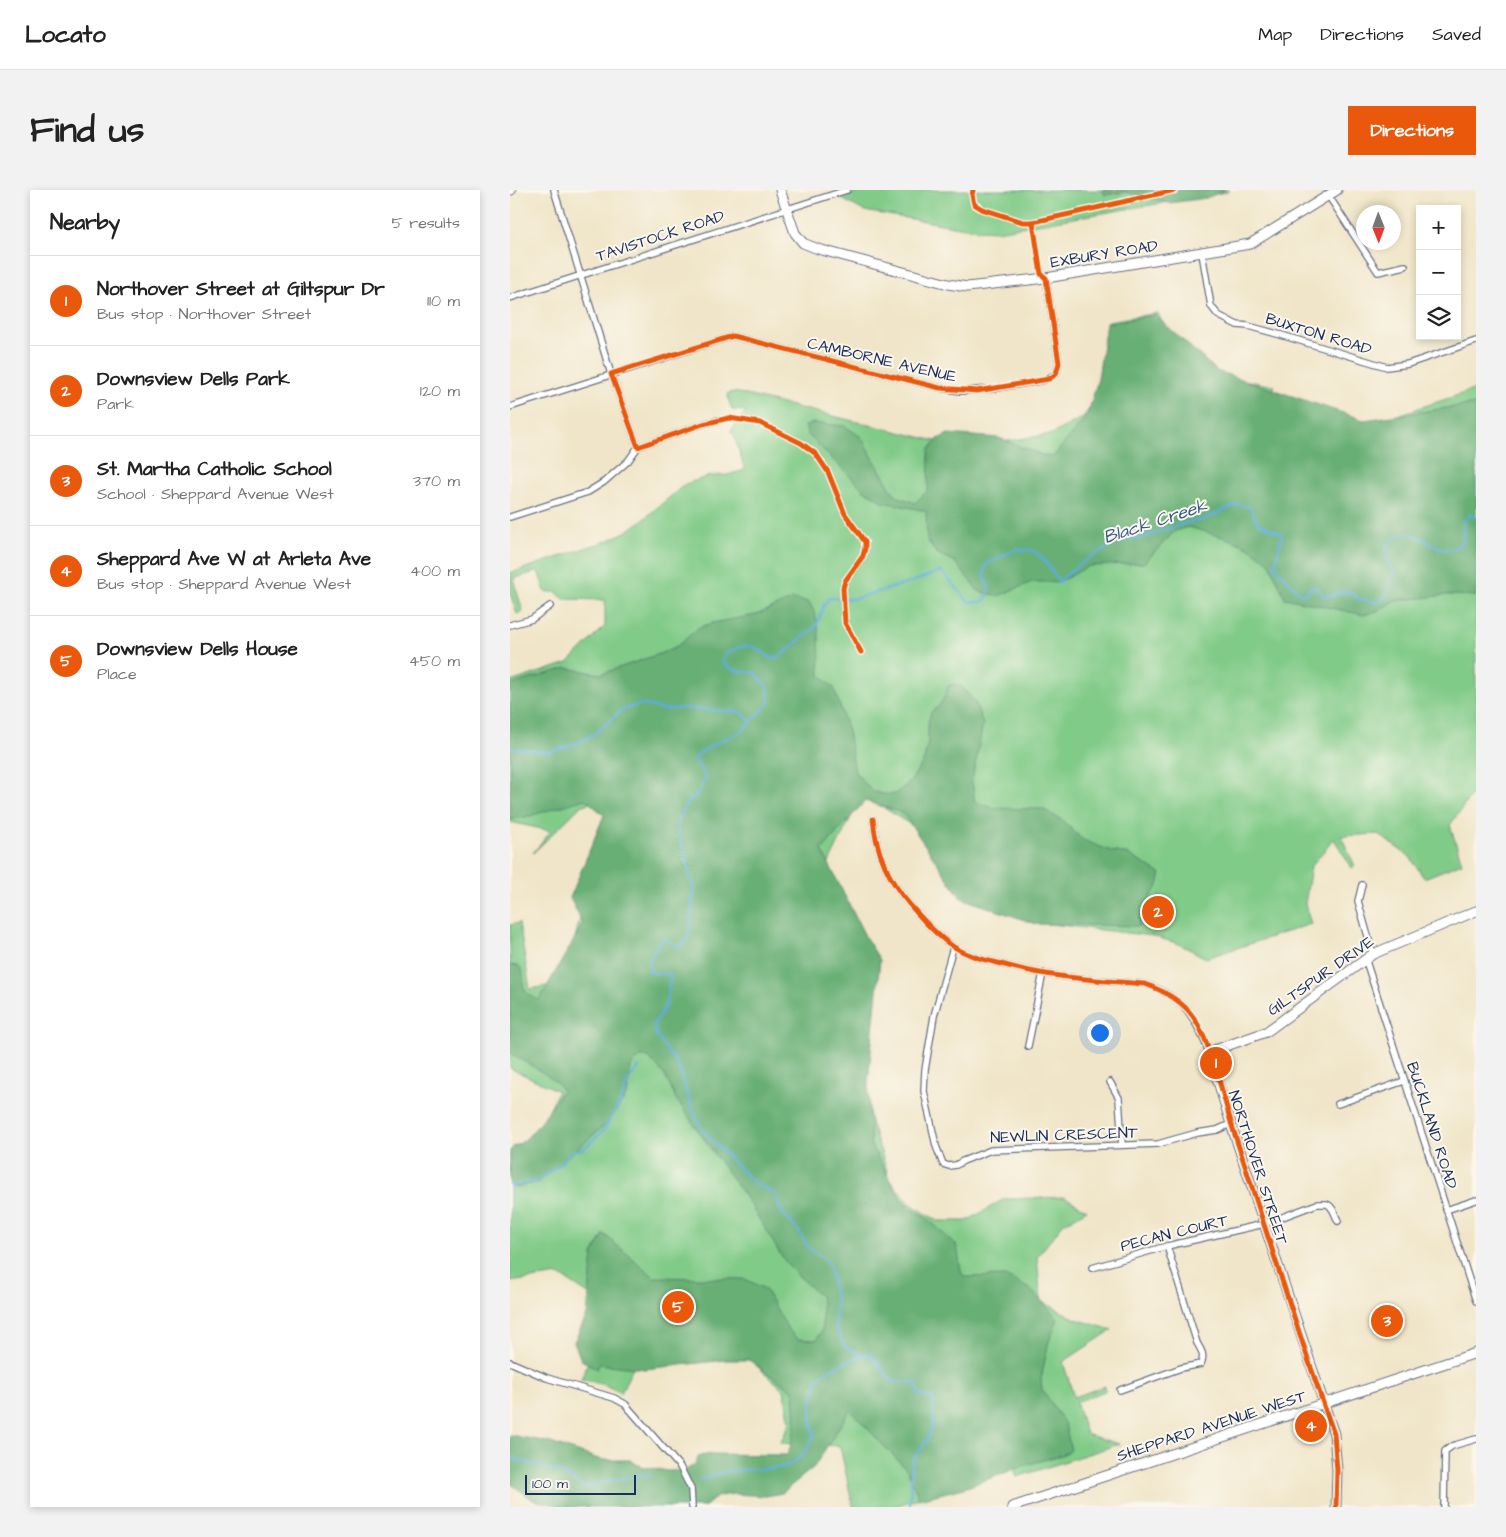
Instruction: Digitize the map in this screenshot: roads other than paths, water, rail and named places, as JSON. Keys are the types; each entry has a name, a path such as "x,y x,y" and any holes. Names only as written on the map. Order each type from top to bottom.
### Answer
{"street":[{"path":"554,190 579,276 611,374 638,447"},
{"name":"EXBURY ROAD","path":"780,190 795,232 803,242 812,247 948,284 967,287 1046,278 1250,244 1337,190"},
{"name":"TAVISTOCK ROAD","path":"510,298 847,190"},
{"path":"1328,195 1378,272 1405,266"},
{"name":"BUXTON ROAD","path":"1202,252 1211,306 1218,315 1237,325 1248,326 1387,367 1408,364 1476,341"},
{"name":"CAMBORNE AVENUE","path":"510,407 732,336 940,388 976,391 1044,380 1056,374 1059,363 1046,278"},
{"path":"510,517 588,492 604,482 628,461 638,447 703,424 720,420"},
{"path":"510,625 532,619 550,606"},
{"name":"NORTHOVER STREET","path":"873,819 882,861 898,891 919,916 953,947 970,956 1022,970 1145,984 1163,991 1184,1006 1198,1024 1209,1052 1334,1434 1336,1445 1336,1507"},
{"name":"BUCKLAND ROAD","path":"1362,885 1358,901 1369,956 1404,1081 1476,1301"},
{"name":"GILTSPUR DRIVE","path":"1209,1052 1266,1032 1369,956 1476,911"},
{"name":"NEWLIN CRESCENT","path":"953,947 934,1016 925,1070 924,1091 936,1146 943,1164 948,1166 956,1165 991,1150 1158,1144 1197,1133 1217,1130 1231,1124"},
{"path":"1028,1046 1043,973"},
{"path":"1338,1104 1404,1081"},
{"path":"1110,1082 1119,1098 1122,1145"},
{"path":"1446,1210 1476,1200"},
{"name":"PECAN COURT","path":"1092,1268 1167,1246 1264,1224 1320,1204 1330,1206 1338,1222"},
{"path":"1120,1390 1181,1368 1201,1364 1203,1359 1167,1246"},
{"name":"SHEPPARD AVENUE WEST","path":"1012,1507 1476,1354"},
{"path":"510,1362 547,1378 614,1398 625,1404 680,1468 691,1489 692,1507"},
{"path":"1444,1507 1446,1450 1452,1446 1476,1439"}],"waterway":[{"name":"Black Creek","path":"864,1356 845,1347 836,1330 836,1300 828,1262 809,1248 797,1229 783,1214 774,1193 754,1183 703,1131 693,1111 678,1065 657,1037 654,1025 666,1005 671,974 650,973 652,954 663,938 677,946 682,945 689,935 694,891 677,826 686,805 697,794 706,778 694,758 709,747 742,731 769,703 768,688 756,673 742,672 730,668 722,662 724,655 738,648 748,646 758,649 772,659 781,656 817,625 824,605 829,598 853,599 906,584 941,571 969,602 982,602 987,597 989,589 984,574 987,564 1017,549 1034,551 1045,561 1059,582 1078,565 1112,545 1127,539 1143,538 1177,525 1205,519 1238,504 1250,507 1258,523 1282,534 1275,566 1300,594 1306,594 1309,589 1316,587 1324,597 1345,592 1352,593 1358,599 1376,602 1386,597 1394,571 1387,562 1386,547 1395,538 1404,534 1412,534 1434,546 1452,549 1463,543 1463,522 1470,515 1476,516"},
{"path":"510,748 550,752 580,742 597,732 622,710 642,704 664,710 688,708 741,712 752,722"},
{"path":"510,1186 537,1181 558,1166 572,1151 583,1149 604,1130 621,1101 628,1081 639,1067"},
{"path":"700,1479 728,1471 777,1468 791,1464 806,1452 814,1435 811,1415 812,1399 818,1377 832,1368 869,1353 893,1382 911,1382 916,1384 919,1395 933,1398 933,1425 927,1440 912,1462 910,1507"},
{"path":"510,1456 560,1472 584,1487 639,1475 649,1475"}],"place":[{"name":"Downsview Dells Park","path":"1158,912"},
{"name":"Northover Street at Giltspur Dr","path":"1216,1063"},
{"name":"Downsview Dells House","path":"678,1307"},
{"name":"St. Martha Catholic School","path":"1387,1321"},
{"name":"Sheppard Ave W at Arleta Ave","path":"1311,1426"}]}
